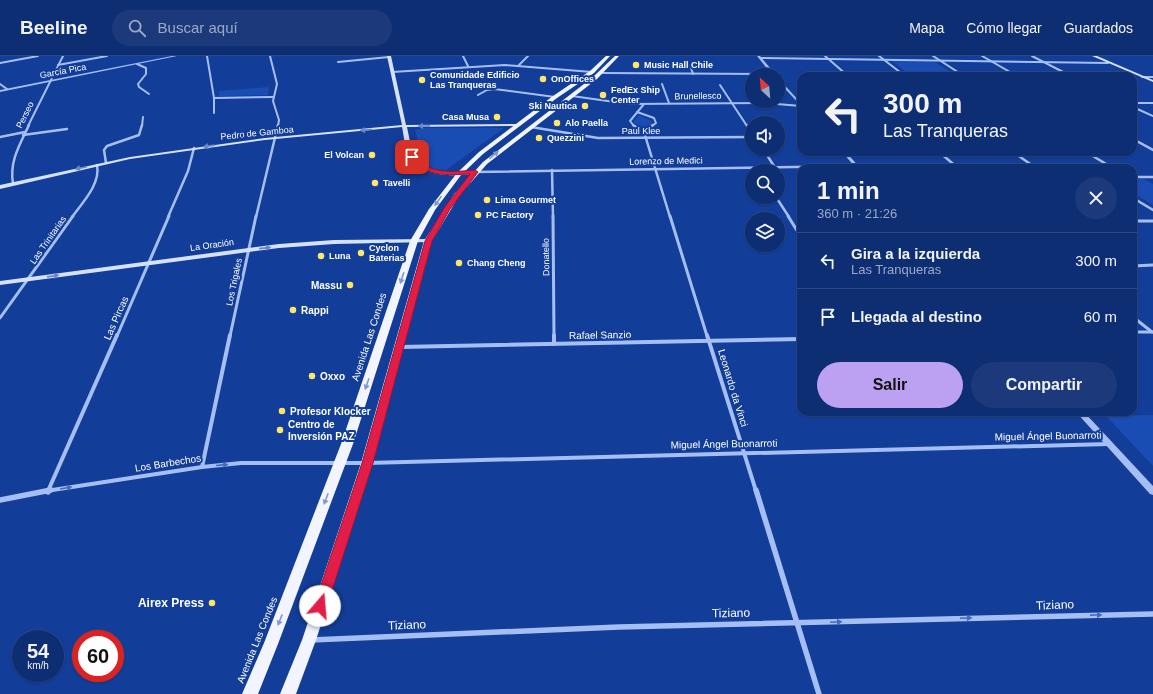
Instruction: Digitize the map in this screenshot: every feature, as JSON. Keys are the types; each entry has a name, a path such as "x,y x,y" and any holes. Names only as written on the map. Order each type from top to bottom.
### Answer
{"main road":[{"name":"Avenida Las Condes","path":"250,694 271,644 340,462 414,241 432,209 459,174 481,153 555,97 592,72 608,56"},
{"path":"288,694 309,640 367,463 428,241 447,208 475,172 494,154 602,72 618,56"},
{"path":"1094,56 1130,72"},
{"path":"389,57 410,154 419,166 443,174 475,172"},
{"path":"1137,75 1153,82"},
{"name":"Pedro de Gamboa","path":"0,187 106,163 194,148 276,138 404,126 519,125"},
{"name":"La Oración","path":"0,283 249,250 334,242 428,241"}],"street":[{"path":"10,56 16,60"},
{"path":"0,63 38,56"},
{"name":"Perseo","path":"14,183 11,172 13,162 24,133 63,56"},
{"path":"58,65 107,56"},
{"name":"García Pica","path":"0,91 176,56"},
{"path":"207,56 214,98 214,113"},
{"name":"Los Trigales","path":"202,467 279,120 273,100 277,84 270,56"},
{"path":"463,56 468,66"},
{"path":"519,65 528,56"},
{"path":"825,56 843,72"},
{"path":"879,56 900,72"},
{"path":"933,56 958,72"},
{"path":"982,56 1010,72"},
{"path":"1032,56 1063,72"},
{"path":"338,62 389,57"},
{"path":"759,57 1108,63"},
{"path":"759,57 769,68"},
{"path":"137,64 146,68 146,74 138,84 139,87 149,94"},
{"path":"392,72 468,66 519,65 592,72"},
{"path":"690,65 693,74"},
{"path":"602,72 745,74"},
{"path":"1142,77 1153,77"},
{"path":"0,84 7,89"},
{"path":"662,84 669,103"},
{"path":"720,85 745,122"},
{"path":"785,87 797,100"},
{"path":"478,95 494,88 555,97"},
{"name":"Brunellesco","path":"572,96 629,104 772,103 797,105"},
{"path":"214,98 273,97"},
{"path":"1137,103 1153,103"},
{"path":"644,104 637,112 656,120 656,123 644,132"},
{"path":"1137,109 1153,116"},
{"name":"Leonardo da Vinci","path":"637,112 630,121 635,127 644,132 646,138 819,694"},
{"path":"106,163 104,150 107,146 139,135 144,117"},
{"name":"Paul Klee","path":"531,126 598,138 745,137"},
{"path":"0,137 67,129"},
{"path":"1137,141 1153,150"},
{"name":"Las Pircas","path":"48,492 149,263 188,171 194,148"},
{"path":"847,156 854,164"},
{"path":"944,156 953,164"},
{"path":"1019,156 1030,164"},
{"path":"1093,156 1106,164"},
{"name":"Las Trinitarias","path":"0,318 90,192 97,177 97,165"},
{"name":"Lorenzo de Medici","path":"475,172 745,166"},
{"name":"Lorenzo de Medici","path":"785,166 797,166"},
{"name":"Donatello","path":"552,170 554,344"},
{"path":"1137,177 1153,177"},
{"path":"1137,200 1153,210"},
{"path":"780,204 797,231"},
{"path":"1137,221 1153,221"},
{"path":"1137,266 1153,265"},
{"path":"1137,320 1152,332"},
{"path":"1137,332 1152,332"},
{"name":"Rafael Sanzio","path":"399,347 797,339"},
{"path":"1084,416 1153,492"},
{"name":"Miguel Ángel Buonarroti","path":"340,462 367,463 744,452 1109,444"},
{"name":"Los Barbechos","path":"0,500 202,467 241,464 340,462"},
{"name":"Tiziano","path":"309,640 619,627 1153,614"}],"shaded area":[{"path":"892,61 935,62 951,72 907,72"},
{"path":"269,87 268,95 219,96 219,91"},
{"path":"639,115 651,121 652,124 645,129 633,122"},
{"path":"424,128 504,128 446,170 433,169 424,164 415,130"},
{"path":"1137,179 1144,179 1153,184 1153,205 1137,195"},
{"path":"1153,415 1153,466 1106,416"}],"place":[{"name":"Music Hall Chile","path":"636,65"},
{"name":"OnOffices","path":"543,79"},
{"name":"Comunidade Edificio Las Tranqueras","path":"422,80"},
{"name":"FedEx Ship Center","path":"603,95"},
{"name":"Ski Nautica","path":"585,106"},
{"name":"Casa Musa","path":"497,117"},
{"name":"Alo Paella","path":"557,123"},
{"name":"Quezzini","path":"539,138"},
{"name":"El Volcan","path":"372,155"},
{"name":"Tavelli","path":"375,183"},
{"name":"Lima Gourmet","path":"487,200"},
{"name":"PC Factory","path":"478,215"},
{"name":"Cyclon Baterias","path":"361,253"},
{"name":"Luna","path":"321,256"},
{"name":"Chang Cheng","path":"459,263"},
{"name":"Massu","path":"350,285"},
{"name":"Rappi","path":"293,310"},
{"name":"Oxxo","path":"312,376"},
{"name":"Profesor Klocker","path":"282,411"},
{"name":"Centro de Inversión PAZ","path":"280,430"},
{"name":"Airex Press","path":"212,603"}],"route":[{"path":"320,606 367,463 428,241 447,208 475,172 443,174 419,166 412,157"}]}
